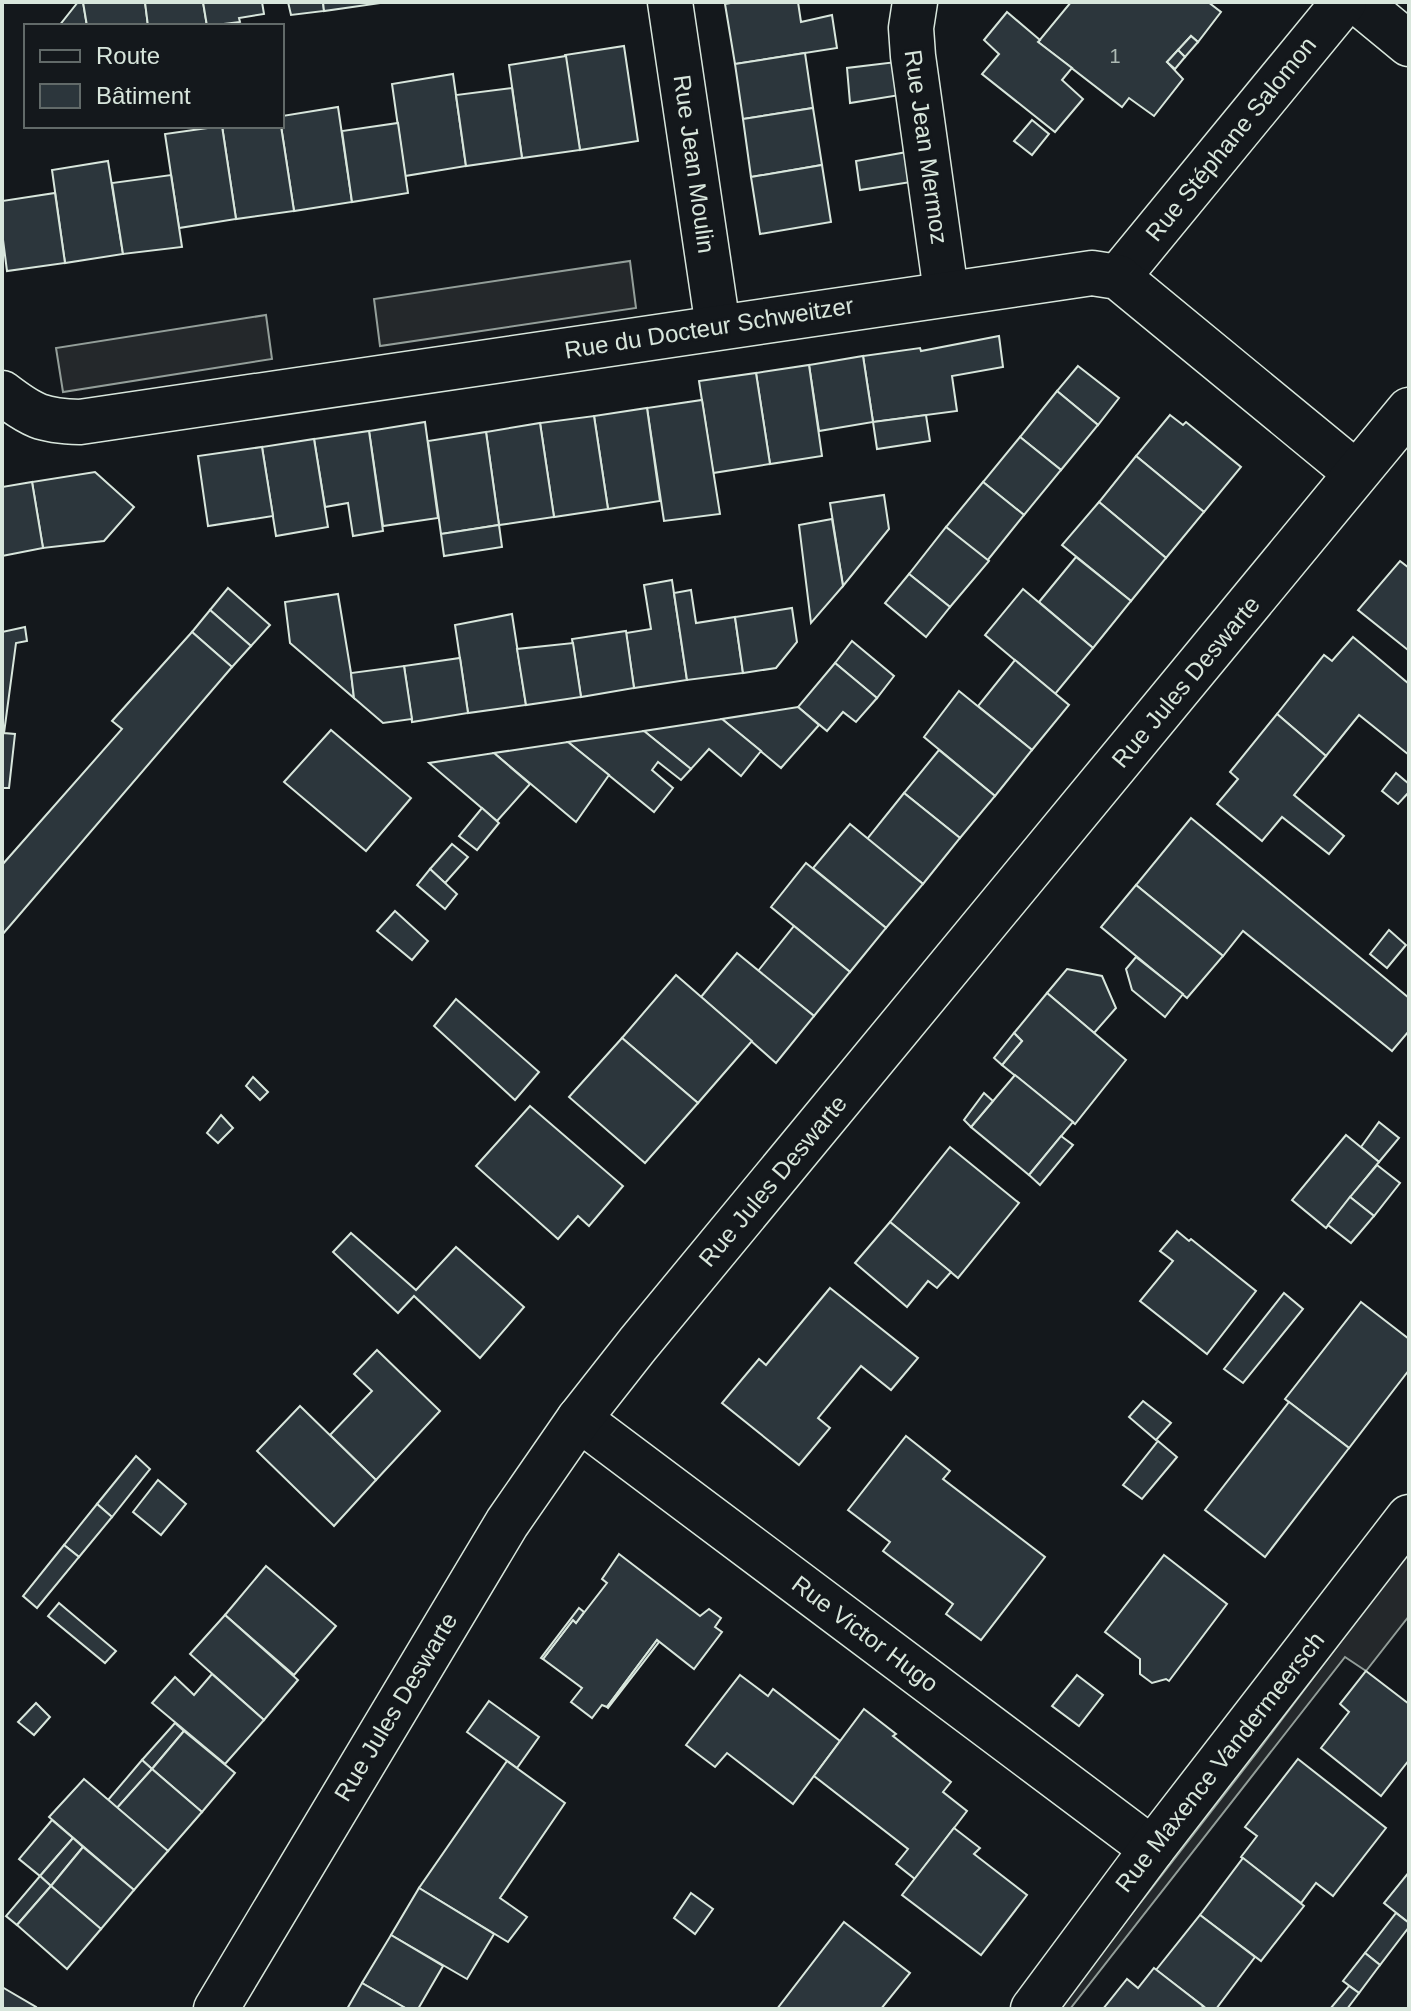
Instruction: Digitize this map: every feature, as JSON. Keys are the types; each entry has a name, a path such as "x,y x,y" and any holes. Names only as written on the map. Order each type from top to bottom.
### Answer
{"street":[{"name":"Rue Jean Moulin","path":"670,2 718,327"},
{"name":"Rue Jean Mermoz","path":"915,2 911,41 946,292"},
{"name":"Rue Stéphane Salomon","path":"1118,277 1344,2"},
{"path":"1358,2 1409,44"},
{"name":"Rue du Docteur Schweitzer","path":"2,393 34,415 47,420 80,422 1081,273 1118,277"},
{"path":"1118,277 1356,473"},
{"name":"Rue Jules Deswarte","path":"216,2009 507,1523 579,1419 1409,410"},
{"name":"Rue Victor Hugo","path":"579,1419 1152,1849"},
{"name":"Rue Maxence Vandermeersch","path":"1033,2009 1152,1849 1409,1517"}],"shaded area":[{"path":"630,261 636,308 380,346 374,299"},
{"path":"266,315 272,359 63,392 56,348"},
{"path":"1409,1551 1409,1616 1366,1671 1345,1657 1070,2009 1058,2009 1258,1751"}],"building":[{"path":"78,2 83,2 87,24 61,24"},
{"path":"83,2 145,2 148,24 87,24"},
{"path":"145,2 203,2 207,24 148,24"},
{"path":"203,2 262,2 264,14 239,18 240,22 207,24"},
{"path":"288,2 323,2 324,11 291,15"},
{"path":"323,2 381,2 381,3 324,11"},
{"path":"798,2 801,22 832,15 837,48 735,64 725,4"},
{"path":"1071,2 1208,2 1221,12 1198,42 1191,36 1167,62 1183,79 1154,116 1129,98 1122,107 1038,42"},
{"path":"1007,12 1040,40 1038,42 1072,68 1062,80 1083,99 1055,132 982,74 999,54 984,40"},
{"path":"1191,36 1198,42 1185,57 1178,50"},
{"path":"624,46 638,141 580,150 565,55"},
{"path":"1178,50 1185,57 1175,69 1167,62"},
{"path":"805,53 813,108 743,119 735,64"},
{"path":"566,56 580,150 522,158 509,65"},
{"path":"896,62 900,95 850,103 847,68"},
{"path":"453,74 466,166 405,176 392,84"},
{"path":"512,88 522,158 466,166 456,95"},
{"path":"338,107 352,202 294,211 281,128 284,128 284,116"},
{"path":"813,108 822,165 751,177 743,119"},
{"path":"1032,120 1049,134 1032,155 1014,141"},
{"path":"398,123 408,193 352,202 342,131"},
{"path":"222,128 281,128 294,211 236,219"},
{"path":"222,128 236,219 179,228 165,134"},
{"path":"907,152 911,182 860,190 856,161"},
{"path":"108,161 123,254 65,263 52,170"},
{"path":"822,165 831,222 760,234 751,177"},
{"path":"171,175 182,247 123,254 112,183"},
{"path":"55,193 65,263 7,271 2,201"},
{"path":"999,336 1003,367 952,376 957,411 873,422 863,356 920,348 921,351"},
{"path":"863,356 873,422 819,431 809,365"},
{"path":"809,365 822,456 770,464 756,373"},
{"path":"1078,366 1119,398 1098,425 1057,391"},
{"path":"756,373 770,464 713,473 699,381"},
{"path":"1057,391 1098,425 1061,470 1020,437"},
{"path":"702,400 720,514 664,521 647,408"},
{"path":"647,408 660,501 608,509 594,416"},
{"path":"926,415 930,441 877,449 873,422"},
{"path":"1170,415 1183,425 1186,422 1241,467 1204,512 1136,456"},
{"path":"594,416 608,509 554,517 540,423"},
{"path":"425,422 438,518 383,526 369,431"},
{"path":"540,423 554,517 499,525 486,432"},
{"path":"369,431 383,531 353,536 348,503 325,507 314,439"},
{"path":"486,432 499,525 441,534 428,441"},
{"path":"1020,437 1061,470 1024,515 983,482"},
{"path":"314,439 328,527 276,536 262,447"},
{"path":"262,447 273,516 208,526 198,456"},
{"path":"1136,456 1204,512 1166,558 1099,502"},
{"path":"95,472 134,507 104,541 43,548 32,482"},
{"path":"32,482 43,548 2,556 2,487"},
{"path":"983,482 1024,515 987,561 946,527"},
{"path":"884,495 889,529 843,586 830,503"},
{"path":"1099,502 1166,558 1131,601 1062,545"},
{"path":"832,519 843,586 811,623 799,525"},
{"path":"499,525 502,547 444,556 441,534"},
{"path":"946,527 989,561 950,607 909,574"},
{"path":"1076,557 1131,601 1093,648 1039,602"},
{"path":"1400,561 1409,568 1408,650 1358,610"},
{"path":"909,574 950,607 926,637 885,603"},
{"path":"672,580 687,680 634,688 626,633 651,629 644,585"},
{"path":"228,588 270,625 251,646 210,610"},
{"path":"1023,589 1093,648 1055,694 985,635"},
{"path":"691,590 696,623 735,617 743,673 687,680 674,593"},
{"path":"338,594 354,698 290,643 285,602"},
{"path":"792,608 797,642 776,668 743,673 735,617"},
{"path":"210,610 251,646 232,667 192,632"},
{"path":"512,614 526,705 468,713 455,625"},
{"path":"25,627 27,641 16,643 4,733 15,734 9,788 2,788 2,632"},
{"path":"626,631 634,688 581,697 572,639"},
{"path":"192,632 232,667 2,935 2,865 122,729 112,721"},
{"path":"1353,637 1409,684 1409,755 1359,715 1326,756 1277,714 1324,655 1332,661"},
{"path":"852,641 894,676 877,698 835,663"},
{"path":"573,643 581,697 526,705 517,649"},
{"path":"460,658 468,713 412,722 404,666"},
{"path":"1015,660 1069,705 1032,750 978,706"},
{"path":"835,663 877,698 856,722 843,712 827,731 798,707"},
{"path":"404,666 412,719 383,723 354,698 351,673"},
{"path":"959,691 1032,750 995,796 924,737"},
{"path":"798,707 819,725 781,768 722,719"},
{"path":"1277,714 1326,756 1294,795 1344,836 1329,854 1282,817 1262,841 1217,804 1238,779 1230,772"},
{"path":"722,719 761,751 741,776 709,749 691,769 644,731"},
{"path":"331,730 411,798 366,851 284,782"},
{"path":"644,731 691,769 681,780 658,762 652,770 673,788 654,812 568,742"},
{"path":"568,742 609,775 576,822 494,753"},
{"path":"939,750 995,796 960,838 904,793"},
{"path":"494,753 530,784 497,821 429,763"},
{"path":"1396,773 1409,784 1409,792 1398,804 1382,791"},
{"path":"904,793 960,838 923,884 867,839"},
{"path":"482,808 499,823 477,850 459,836"},
{"path":"1191,818 1409,998 1409,1031 1392,1051 1243,931 1223,956 1136,885"},
{"path":"850,824 923,884 886,928 813,868"},
{"path":"452,844 468,857 445,883 430,869"},
{"path":"806,863 886,928 850,972 771,907"},
{"path":"430,869 457,894 445,909 417,885"},
{"path":"1136,885 1223,956 1187,998 1101,927"},
{"path":"395,911 428,941 412,960 377,931"},
{"path":"794,926 850,972 814,1016 758,971"},
{"path":"1389,930 1406,945 1387,968 1370,954"},
{"path":"737,953 814,1016 776,1063 701,997"},
{"path":"1136,957 1183,994 1165,1017 1132,990 1126,969"},
{"path":"1067,969 1102,976 1116,1008 1094,1033 1047,993"},
{"path":"676,975 752,1041 698,1103 622,1038"},
{"path":"1047,993 1126,1060 1075,1124 1002,1065 1022,1041 1014,1033"},
{"path":"456,999 539,1072 515,1100 434,1026"},
{"path":"1014,1033 1022,1041 1002,1065 994,1058"},
{"path":"622,1038 698,1103 645,1163 569,1097"},
{"path":"1015,1075 1073,1122 1029,1175 971,1127"},
{"path":"253,1077 268,1092 260,1100 246,1086"},
{"path":"984,1093 993,1101 971,1127 964,1120"},
{"path":"530,1106 623,1186 589,1226 578,1216 558,1239 476,1166"},
{"path":"221,1115 233,1128 218,1143 207,1133"},
{"path":"1379,1122 1399,1138 1379,1162 1361,1147"},
{"path":"1346,1135 1379,1162 1326,1228 1292,1200"},
{"path":"1061,1136 1073,1145 1040,1185 1029,1175"},
{"path":"950,1147 1019,1203 958,1278 890,1222"},
{"path":"1377,1165 1400,1183 1374,1216 1350,1197"},
{"path":"1350,1197 1374,1216 1351,1243 1328,1225"},
{"path":"890,1222 951,1272 937,1288 928,1281 907,1307 855,1263"},
{"path":"1177,1231 1256,1291 1207,1354 1140,1301 1173,1261 1160,1251"},
{"path":"351,1233 416,1290 456,1247 524,1307 480,1358 414,1296 398,1313 333,1252"},
{"path":"830,1288 918,1358 891,1390 861,1366 818,1418 830,1428 799,1465 722,1403 759,1359 766,1365"},
{"path":"1284,1293 1303,1309 1243,1383 1224,1369"},
{"path":"1361,1302 1409,1339 1409,1370 1349,1448 1285,1399"},
{"path":"377,1350 440,1411 376,1480 330,1435 372,1391 354,1374"},
{"path":"1143,1401 1171,1423 1156,1440 1129,1417"},
{"path":"1289,1402 1349,1448 1265,1557 1205,1510"},
{"path":"300,1406 376,1480 334,1526 257,1451"},
{"path":"906,1436 950,1471 943,1479 1045,1557 981,1640 946,1614 953,1604 883,1551 890,1542 848,1510"},
{"path":"1158,1441 1177,1457 1142,1499 1123,1485"},
{"path":"136,1456 150,1469 112,1517 97,1504"},
{"path":"158,1480 186,1504 161,1535 133,1512"},
{"path":"97,1504 112,1517 79,1557 64,1545"},
{"path":"64,1545 79,1557 37,1608 23,1596"},
{"path":"619,1554 700,1616 709,1609 721,1618 715,1627 722,1632 694,1669 657,1640 607,1707 602,1705 592,1718 571,1702 582,1688 543,1659 607,1583 602,1579"},
{"path":"1164,1555 1227,1604 1169,1681 1152,1683 1140,1674 1140,1659 1105,1632"},
{"path":"266,1566 336,1626 294,1675 225,1615"},
{"path":"59,1603 116,1651 105,1663 48,1616"},
{"path":"579,1608 584,1612 576,1623 573,1620 541,1658"},
{"path":"225,1615 298,1680 264,1720 190,1654"},
{"path":"657,1640 659,1642 608,1708 607,1707"},
{"path":"1366,1671 1409,1704 1409,1760 1381,1796 1321,1748 1349,1712 1340,1704"},
{"path":"212,1674 264,1720 225,1764 152,1703 175,1677 194,1695"},
{"path":"740,1675 768,1696 773,1689 840,1741 793,1804 727,1753 715,1767 686,1745"},
{"path":"1077,1675 1103,1695 1079,1726 1052,1706"},
{"path":"489,1701 539,1737 517,1768 467,1732"},
{"path":"36,1703 50,1717 34,1735 18,1722"},
{"path":"864,1709 951,1782 943,1792 967,1811 915,1879 896,1864 908,1849 814,1776"},
{"path":"175,1723 184,1731 152,1769 142,1760"},
{"path":"184,1731 235,1773 202,1812 152,1769"},
{"path":"1298,1759 1386,1828 1333,1896 1316,1883 1301,1903 1241,1857 1257,1836 1245,1827"},
{"path":"142,1760 152,1769 117,1808 108,1800"},
{"path":"507,1761 565,1803 500,1898 527,1917 508,1942 419,1888"},
{"path":"152,1769 202,1812 168,1851 117,1808"},
{"path":"84,1779 168,1851 134,1890 49,1817"},
{"path":"52,1820 73,1838 40,1876 19,1859"},
{"path":"954,1828 980,1848 974,1854 1027,1895 981,1955 902,1895"},
{"path":"73,1838 83,1847 51,1886 40,1876"},
{"path":"83,1847 134,1890 101,1929 51,1886"},
{"path":"1243,1858 1304,1906 1261,1961 1200,1915"},
{"path":"1409,1872 1409,1923 1384,1903"},
{"path":"40,1876 51,1886 17,1925 6,1916"},
{"path":"51,1886 101,1929 67,1969 17,1925"},
{"path":"419,1888 494,1934 467,1979 391,1935"},
{"path":"691,1893 713,1909 695,1934 674,1918"},
{"path":"1396,1913 1409,1923 1409,1927 1380,1965 1365,1953"},
{"path":"1200,1915 1255,1957 1216,2009 1207,2009 1156,1970"},
{"path":"844,1922 910,1973 881,2009 777,2009"},
{"path":"391,1935 443,1966 418,2009 407,2009 362,1983"},
{"path":"1365,1953 1380,1965 1359,1993 1343,1981"},
{"path":"1154,1968 1203,2006 1201,2009 1103,2009 1127,1979 1138,1988"},
{"path":"362,1983 407,2009 347,2009"},
{"path":"1349,1986 1359,1993 1347,2009 1330,2009"},
{"path":"2,1987 36,2007 35,2009 2,2009"}]}
